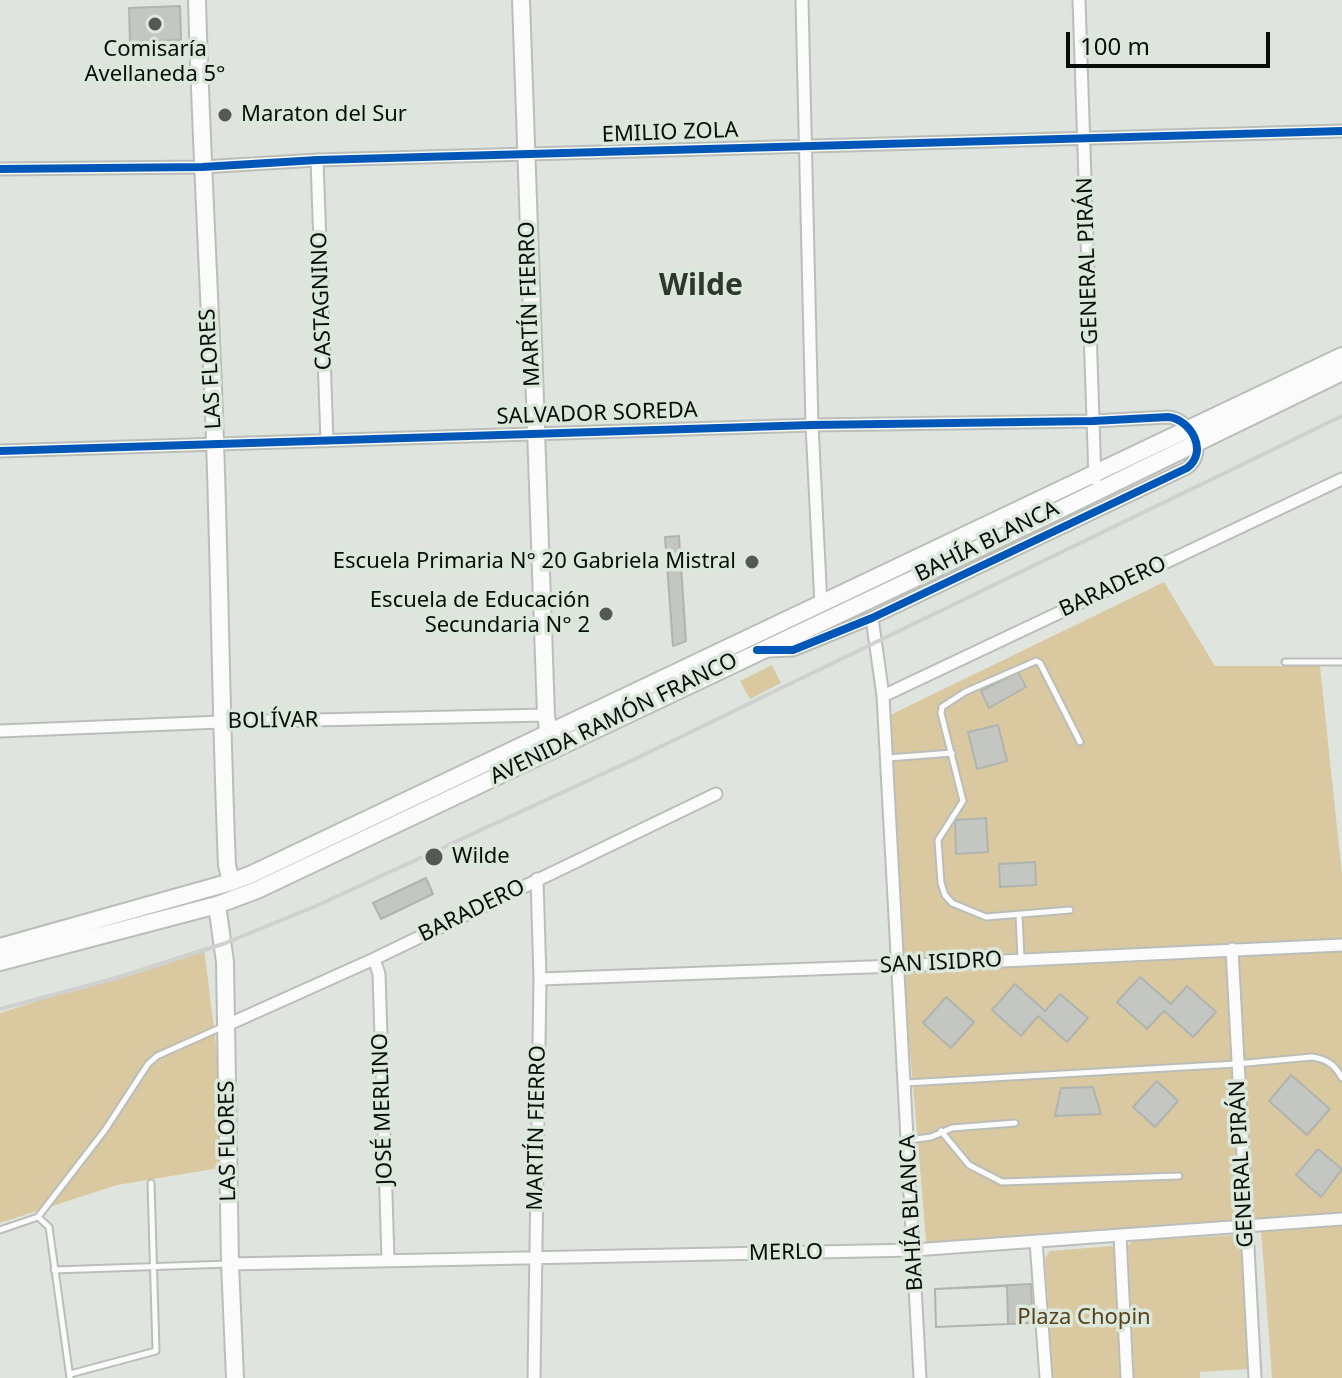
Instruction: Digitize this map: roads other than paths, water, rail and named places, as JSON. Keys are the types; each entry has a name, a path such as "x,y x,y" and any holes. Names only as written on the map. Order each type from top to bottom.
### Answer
{"main road":[{"name":"LAS FLORES","path":"197,0 215,443 221,722 227,865 231,882"},
{"name":"MARTÍN FIERRO","path":"521,0 535,434 546,715 550,743"},
{"name":"AVENIDA RAMÓN FRANCO","path":"0,947 231,882 550,743 1096,492 1342,356"},
{"name":"AVENIDA RAMÓN FRANCO","path":"0,962 217,905 257,890 821,605 1094,473 1193,436 1342,372"},
{"name":"LAS FLORES","path":"217,905 225,962 235,1378"}],"street":[{"path":"802,0 812,425 821,605"},
{"name":"GENERAL PIRÁN","path":"1079,0 1096,492"},
{"name":"EMILIO ZOLA","path":"0,169 202,167 317,160 1342,131"},
{"name":"CASTAGNINO","path":"317,160 327,441"},
{"name":"SALVADOR SOREDA","path":"0,451 1168,417 1178,418 1193,436"},
{"name":"BAHÍA BLANCA","path":"757,650 793,650 872,618 1187,468 1197,457 1193,436"},
{"name":"BARADERO","path":"883,696 1342,479"},
{"path":"1081,517 1096,492"},
{"name":"BAHÍA BLANCA","path":"872,618 883,696 887,758 920,1378"},
{"name":"BOLÍVAR","path":"0,731 221,722 546,715"},
{"name":"BARADERO","path":"227,1025 374,959 716,794"},
{"name":"MARTÍN FIERRO","path":"534,1378 540,979 537,879"},
{"name":"SAN ISIDRO","path":"540,979 1342,945"},
{"name":"GENERAL PIRÁN","path":"1232,949 1255,1378"},
{"name":"JOSÉ MERLINO","path":"374,959 379,974 388,1259"},
{"name":"MERLO","path":"230,1264 914,1250 1342,1219"},
{"path":"1120,1235 1127,1378"},
{"path":"1036,1241 1046,1378"}],"lane":[{"path":"1070,910 978,915 958,907 945,895 941,883 938,840 963,801 941,713 946,702 1036,661 1040,663 1080,742"},
{"path":"1285,662 1342,662"},
{"path":"887,758 952,753"},
{"path":"1019,915 1021,959"},
{"path":"0,1230 38,1217 105,1130 148,1064 157,1056 227,1025"},
{"path":"905,1083 1312,1057 1333,1064 1342,1078"},
{"path":"908,1140 931,1137 952,1128 1015,1123"},
{"path":"941,1131 969,1165 1002,1182 1179,1176"},
{"path":"38,1217 49,1227 70,1376 156,1351 151,1183"},
{"path":"54,1270 230,1264"}],"railway":[{"path":"0,1009 120,977 223,944 316,906 635,759 1342,416"}],"place":[{"name":"Comisaría Avellaneda 5°","path":"155,24"},
{"name":"Maraton del Sur","path":"225,115"},
{"name":"Escuela Primaria N° 20 Gabriela Mistral","path":"752,562"},
{"name":"Escuela de Educación Secundaria N° 2","path":"606,614"},
{"name":"Wilde","path":"434,857"}],"district":[{"name":"Wilde","path":"701,286"}],"park label":[{"name":"Plaza Chopin","path":"1084,1318"}]}
